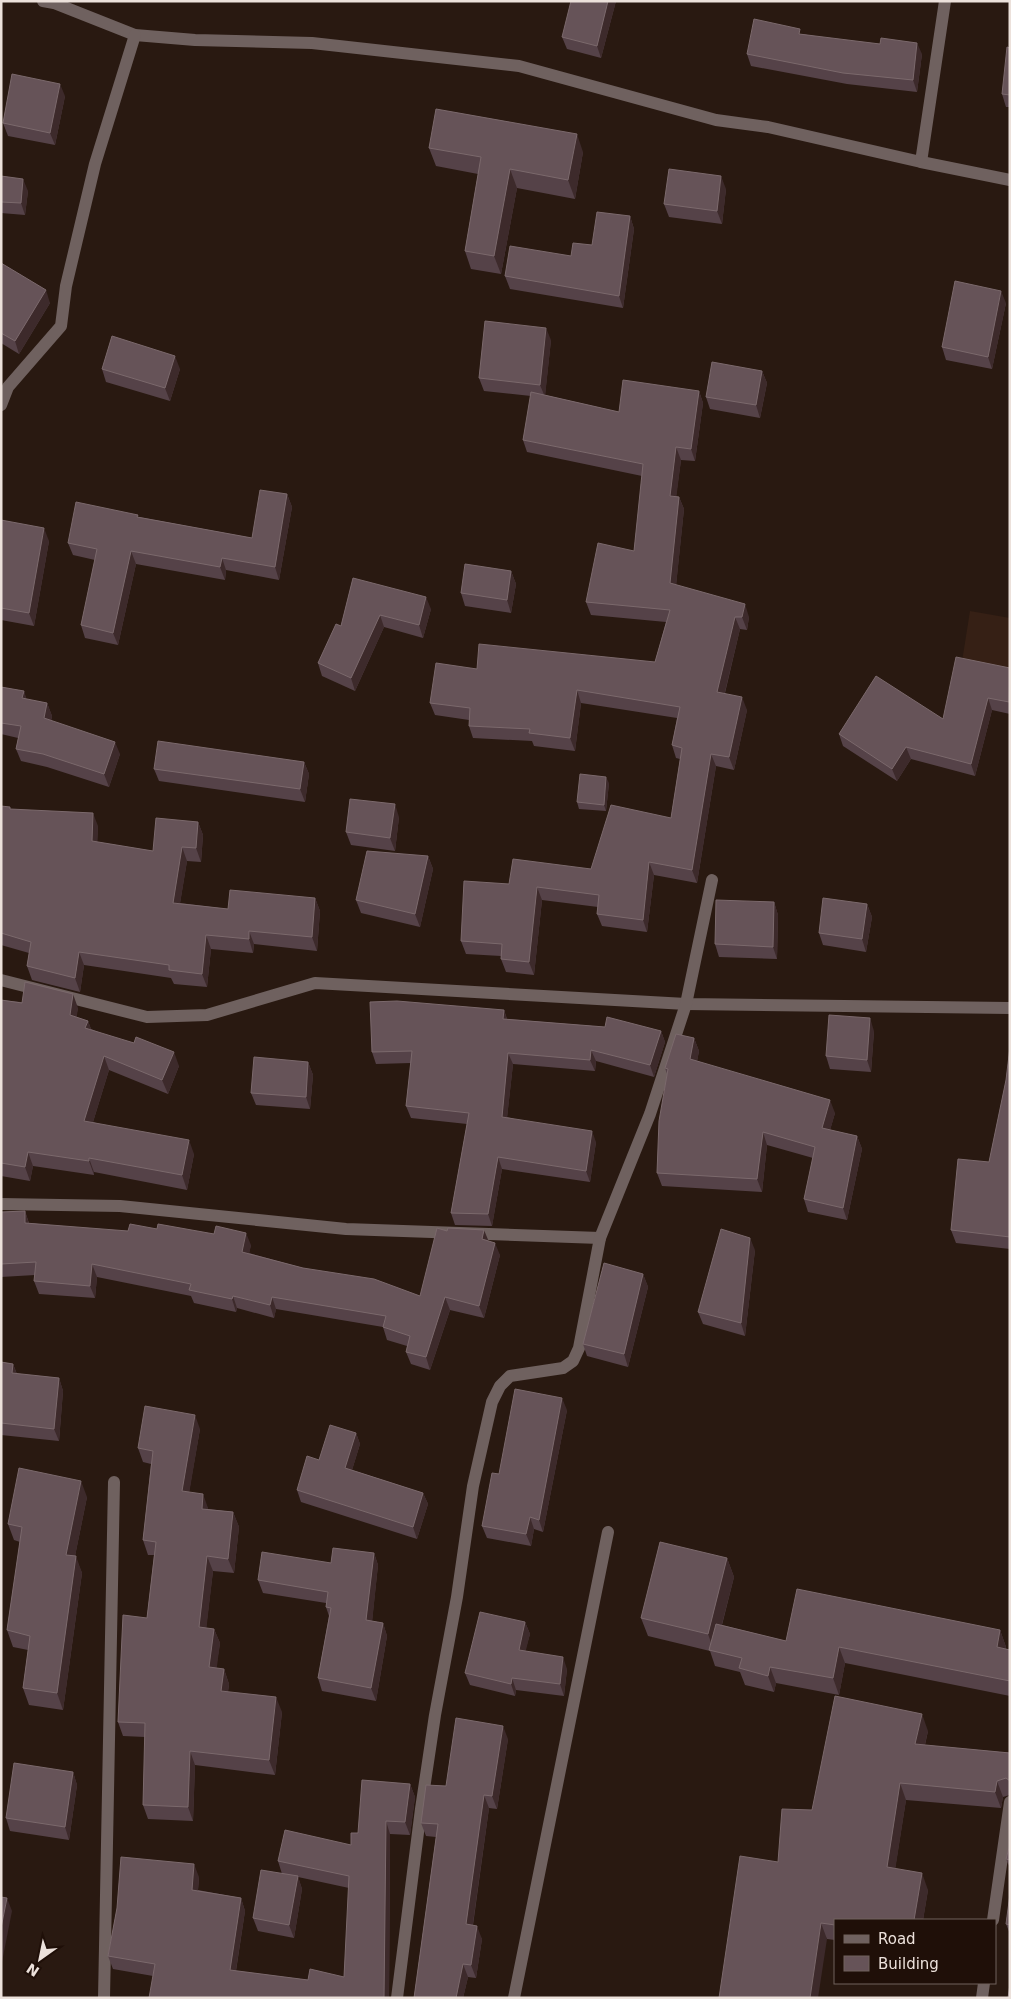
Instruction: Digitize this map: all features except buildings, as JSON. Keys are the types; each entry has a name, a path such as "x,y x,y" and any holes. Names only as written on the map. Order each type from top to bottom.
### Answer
{"street":[{"path":"43,1 54,3 135,35 195,40 312,43 519,66 716,120 768,127 1010,180"},
{"path":"921,162 945,1"},
{"path":"1,405 8,387 61,326 66,286 95,164 135,35"},
{"path":"397,1998 421,1809 434,1724 457,1597 473,1486 492,1402 500,1386 510,1376 563,1368 573,1361 579,1348 600,1238 650,1114 686,1004 712,880"},
{"path":"1,980 147,1017 207,1015 315,983 686,1004 1010,1008"},
{"path":"1,1204 120,1206 346,1229 600,1238"},
{"path":"104,1998 114,1482"},
{"path":"514,1998 608,1532"},
{"path":"993,1919 1010,1802"},
{"path":"982,1998 984,1984"}],"shaded area":[{"path":"970,611 1010,618 1010,676 961,668"}]}
